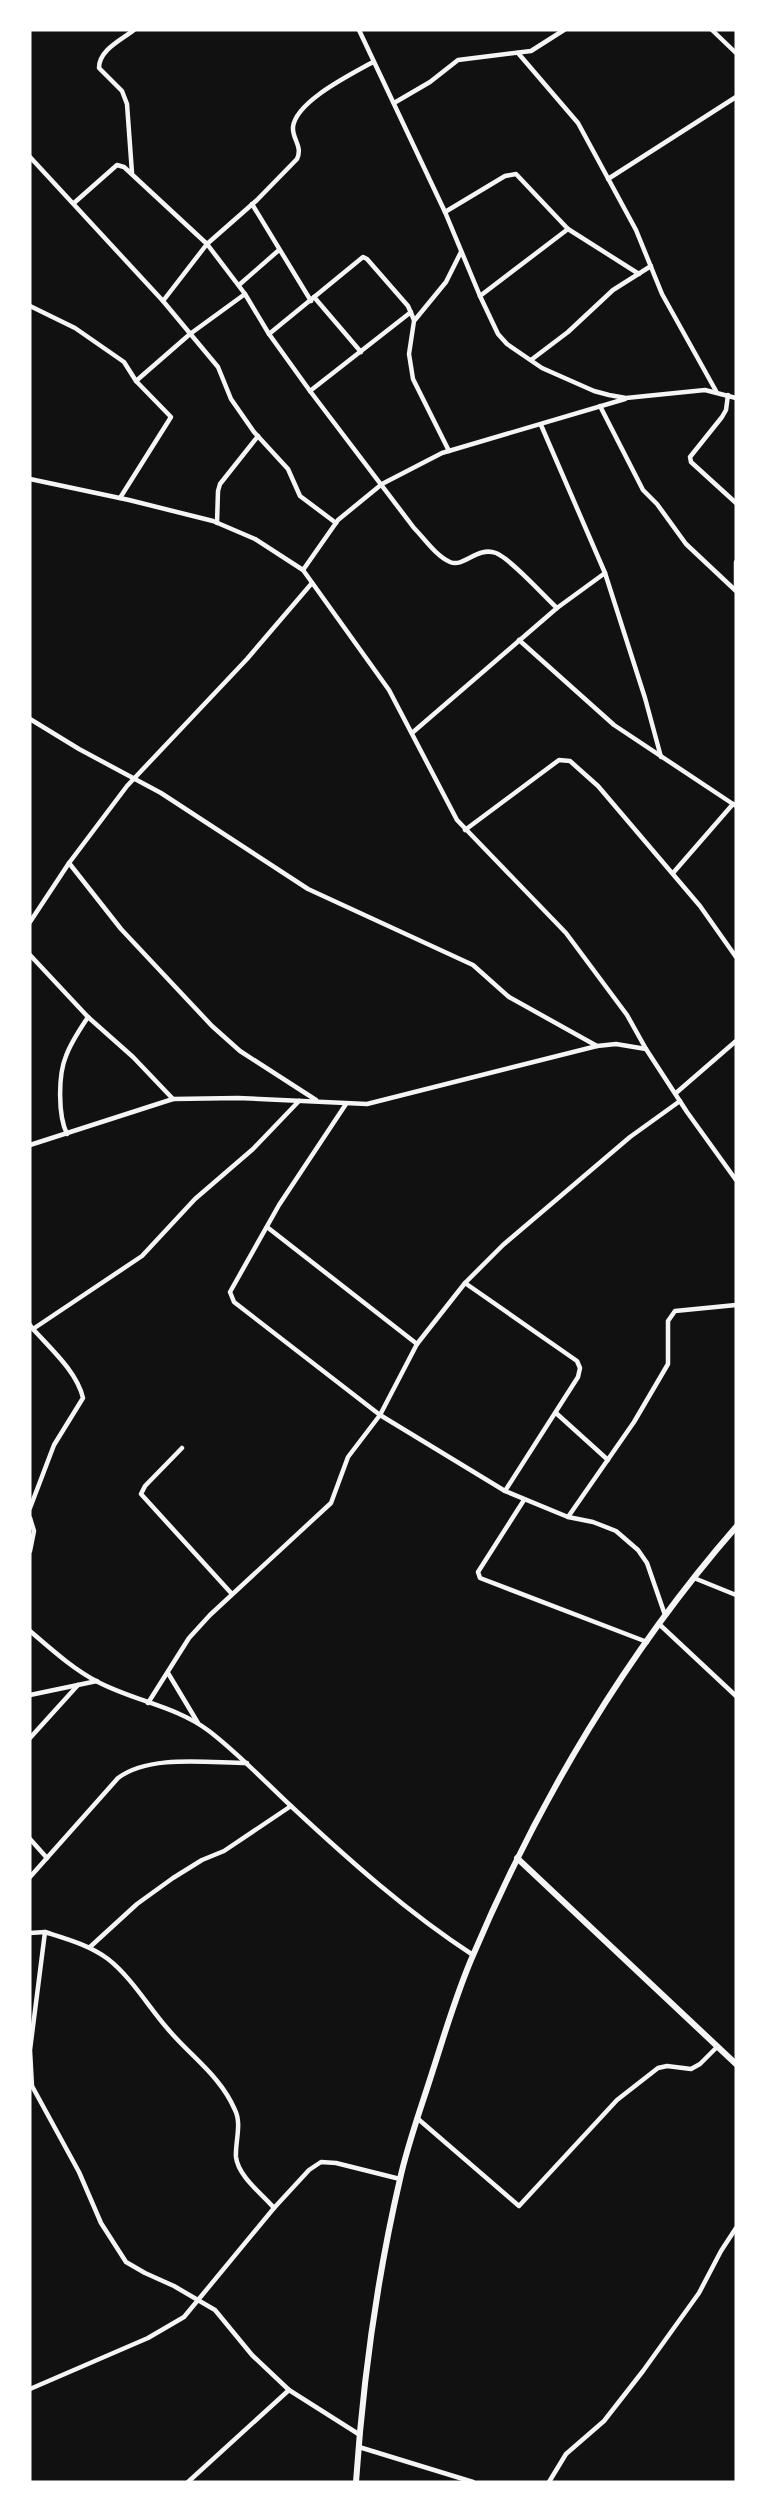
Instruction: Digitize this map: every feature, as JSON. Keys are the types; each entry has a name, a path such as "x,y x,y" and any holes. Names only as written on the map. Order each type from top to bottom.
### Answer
{"street":[{"path":"132,174 127,104 122,92 99,68 99,61 104,53 134,30"},
{"path":"359,30 445,212 498,334 506,344 531,360 594,391 626,398"},
{"path":"394,103 430,82 458,60 536,49 564,30"},
{"path":"712,30 736,53"},
{"path":"518,53 578,123 636,230 662,294 716,392"},
{"path":"163,301 206,244 252,204 297,159 300,150 293,131 296,119 302,112 321,92 373,62"},
{"path":"608,179 736,97"},
{"path":"30,157 163,301 218,367 231,399 258,436 288,470 300,496 336,523"},
{"path":"74,203 117,165 124,167 206,244 239,285 269,334 310,391 414,527 445,559 458,563 481,552 498,554 558,608"},
{"path":"445,212 505,176 516,174 568,229 639,274"},
{"path":"252,204 279,250 313,299 361,352"},
{"path":"480,296 568,229"},
{"path":"239,285 279,250"},
{"path":"449,451 413,379 410,368 410,340 414,321 446,282 461,251"},
{"path":"269,334 361,257 364,257 411,312 414,321"},
{"path":"531,360 568,332 613,290 652,266"},
{"path":"136,381 190,334 245,294"},
{"path":"30,306 75,328 126,364 136,381 171,419 120,498"},
{"path":"310,391 411,312"},
{"path":"303,570 336,523 382,484 449,451 626,398 692,391 716,392 736,398"},
{"path":"728,395 722,417 690,457 691,462 736,503"},
{"path":"600,406 643,490 655,501 686,544 736,591"},
{"path":"541,425 605,573 661,757"},
{"path":"217,523 220,484 258,436"},
{"path":"30,479 120,498 217,523 255,539 303,570 344,631 386,684 457,820 566,933 627,1015 680,1101 736,1181"},
{"path":"736,562 736,591"},
{"path":"412,733 519,640 605,573"},
{"path":"30,922 69,863 134,778 247,659 312,583"},
{"path":"519,640 614,725 735,805 673,873"},
{"path":"30,719 209,824 307,889 473,965 509,997 597,1046"},
{"path":"465,830 559,760 566,759 598,786 673,873 736,957"},
{"path":"69,863 121,929 212,1026 240,1051 317,1101"},
{"path":"30,955 88,1017 134,1057 173,1099"},
{"path":"67,1133 60,1115 63,1065 66,1054 88,1017"},
{"path":"676,1094 736,1041"},
{"path":"30,1144 173,1099 210,1097 367,1104 597,1046 616,1044 646,1049"},
{"path":"30,1508 54,1445 83,1398 63,1363 32,1327 142,1256 195,1199 253,1149 300,1100"},
{"path":"148,1703 189,1638 232,1594 331,1503 348,1457 380,1415 417,1343 465,1283 503,1245 555,1200 630,1137 680,1101"},
{"path":"346,1104 267,1227 230,1292 234,1303 380,1415 505,1491 568,1517 606,1525 628,1540 646,1563 665,1615"},
{"path":"267,1227 417,1343"},
{"path":"465,1283 579,1364 578,1377 505,1491"},
{"path":"568,1517 634,1422 668,1364 670,1317 680,1310 736,1305"},
{"path":"556,1413 608,1460"},
{"path":"183,1448 145,1486 141,1494 232,1594"},
{"path":"524,1500 478,1572 480,1578 647,1642"},
{"path":"30,1518 34,1531 30,1551"},
{"path":"356,2482 375,2303 400,2179 417,2118 473,1955 517,1858 564,1774 665,1615 736,1527"},
{"path":"694,1577 736,1595"},
{"path":"659,1624 736,1696"},
{"path":"30,1631 97,1681 148,1703 180,1712 198,1724 247,1763 384,1890 432,1928 473,1955"},
{"path":"167,1673 198,1724"},
{"path":"30,1695 97,1681"},
{"path":"30,1738 78,1685"},
{"path":"30,1877 118,1778 127,1772 159,1763 247,1763"},
{"path":"90,1947 137,1904 173,1878 202,1860 224,1851 291,1805"},
{"path":"30,1839 47,1858"},
{"path":"517,1858 736,2064"},
{"path":"45,1932 30,2050 32,2086 79,2172 101,2223 126,2262 215,2310 252,2355 289,2390 360,2435"},
{"path":"30,1933 45,1932 90,1947 110,1960 169,2032 201,2061 219,2083 236,2111 236,2159 240,2169 274,2208"},
{"path":"417,2118 519,2206 617,2099 659,2068 667,2066 691,2069 718,2046"},
{"path":"30,2389 148,2338 184,2317 274,2208 321,2162 337,2163 400,2179"},
{"path":"549,2482 566,2454 604,2421 650,2361 699,2293 736,2228"},
{"path":"188,2482 289,2390"},
{"path":"359,2447 473,2482"}]}
